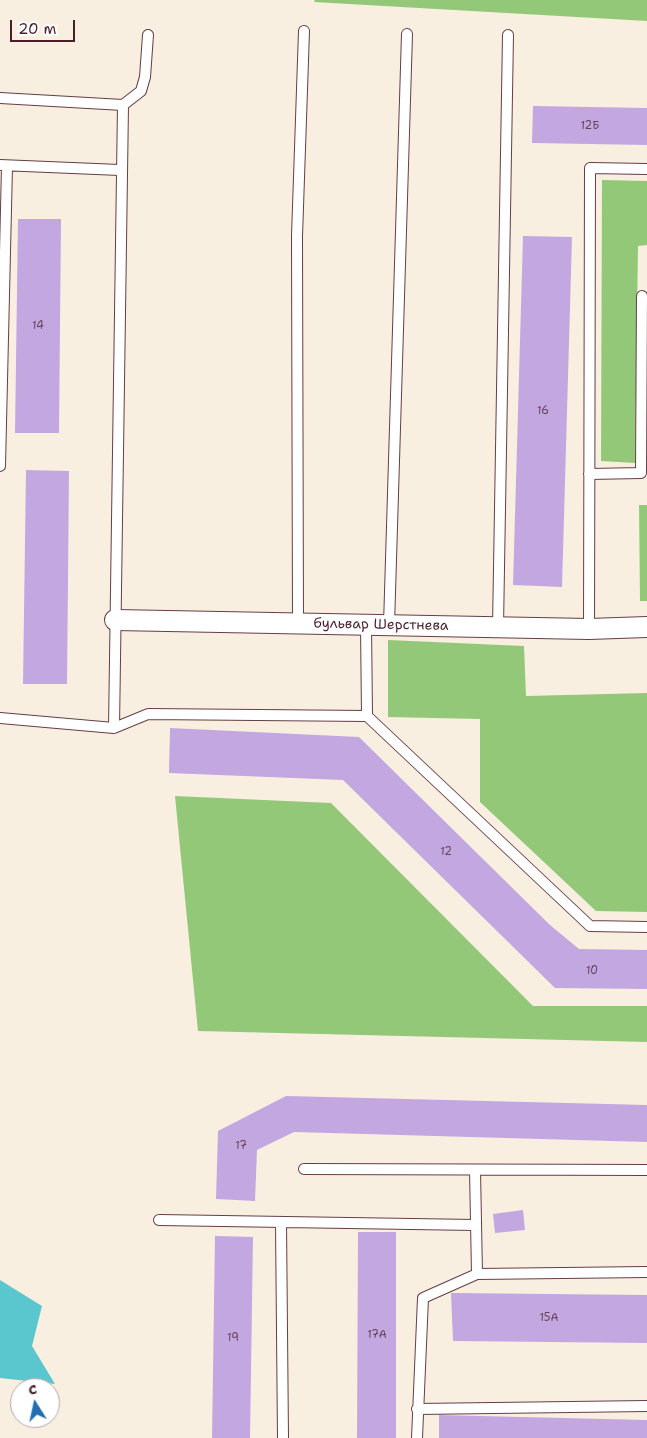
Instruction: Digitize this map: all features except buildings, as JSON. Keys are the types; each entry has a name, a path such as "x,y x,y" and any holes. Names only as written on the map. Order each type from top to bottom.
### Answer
{"street":[{"name":"бульвар Шерстнева","path":"115,620 589,629 647,627"}],"lane":[{"path":"298,624 297,236 304,31"},
{"path":"389,625 407,34"},
{"path":"0,98 123,104 141,91 145,77 148,35"},
{"path":"498,627 508,35"},
{"path":"114,728 120,170 123,104"},
{"path":"0,466 4,166 120,170"},
{"path":"589,629 590,168 647,169"},
{"path":"589,474 641,474 642,296"},
{"path":"366,625 366,716"},
{"path":"0,718 114,728 148,714 366,716 590,926 647,927"},
{"path":"304,1169 647,1170"},
{"path":"476,1170 475,1225 477,1274"},
{"path":"159,1220 475,1225"},
{"path":"281,1222 283,1438"},
{"path":"417,1438 423,1298 477,1274 647,1272"},
{"path":"417,1409 647,1406"}],"green space":[{"path":"315,0 647,0 647,21 314,2"},
{"path":"602,180 647,181 647,245 638,246 635,463 601,461"},
{"path":"639,505 647,505 647,601 640,601"},
{"path":"388,640 524,646 526,696 647,693 647,912 596,911 480,802 480,719 388,717"},
{"path":"175,796 331,803 533,1006 647,1006 647,1042 198,1031"}],"water":[{"path":"0,1280 42,1306 32,1346 51,1378 0,1378"}]}
